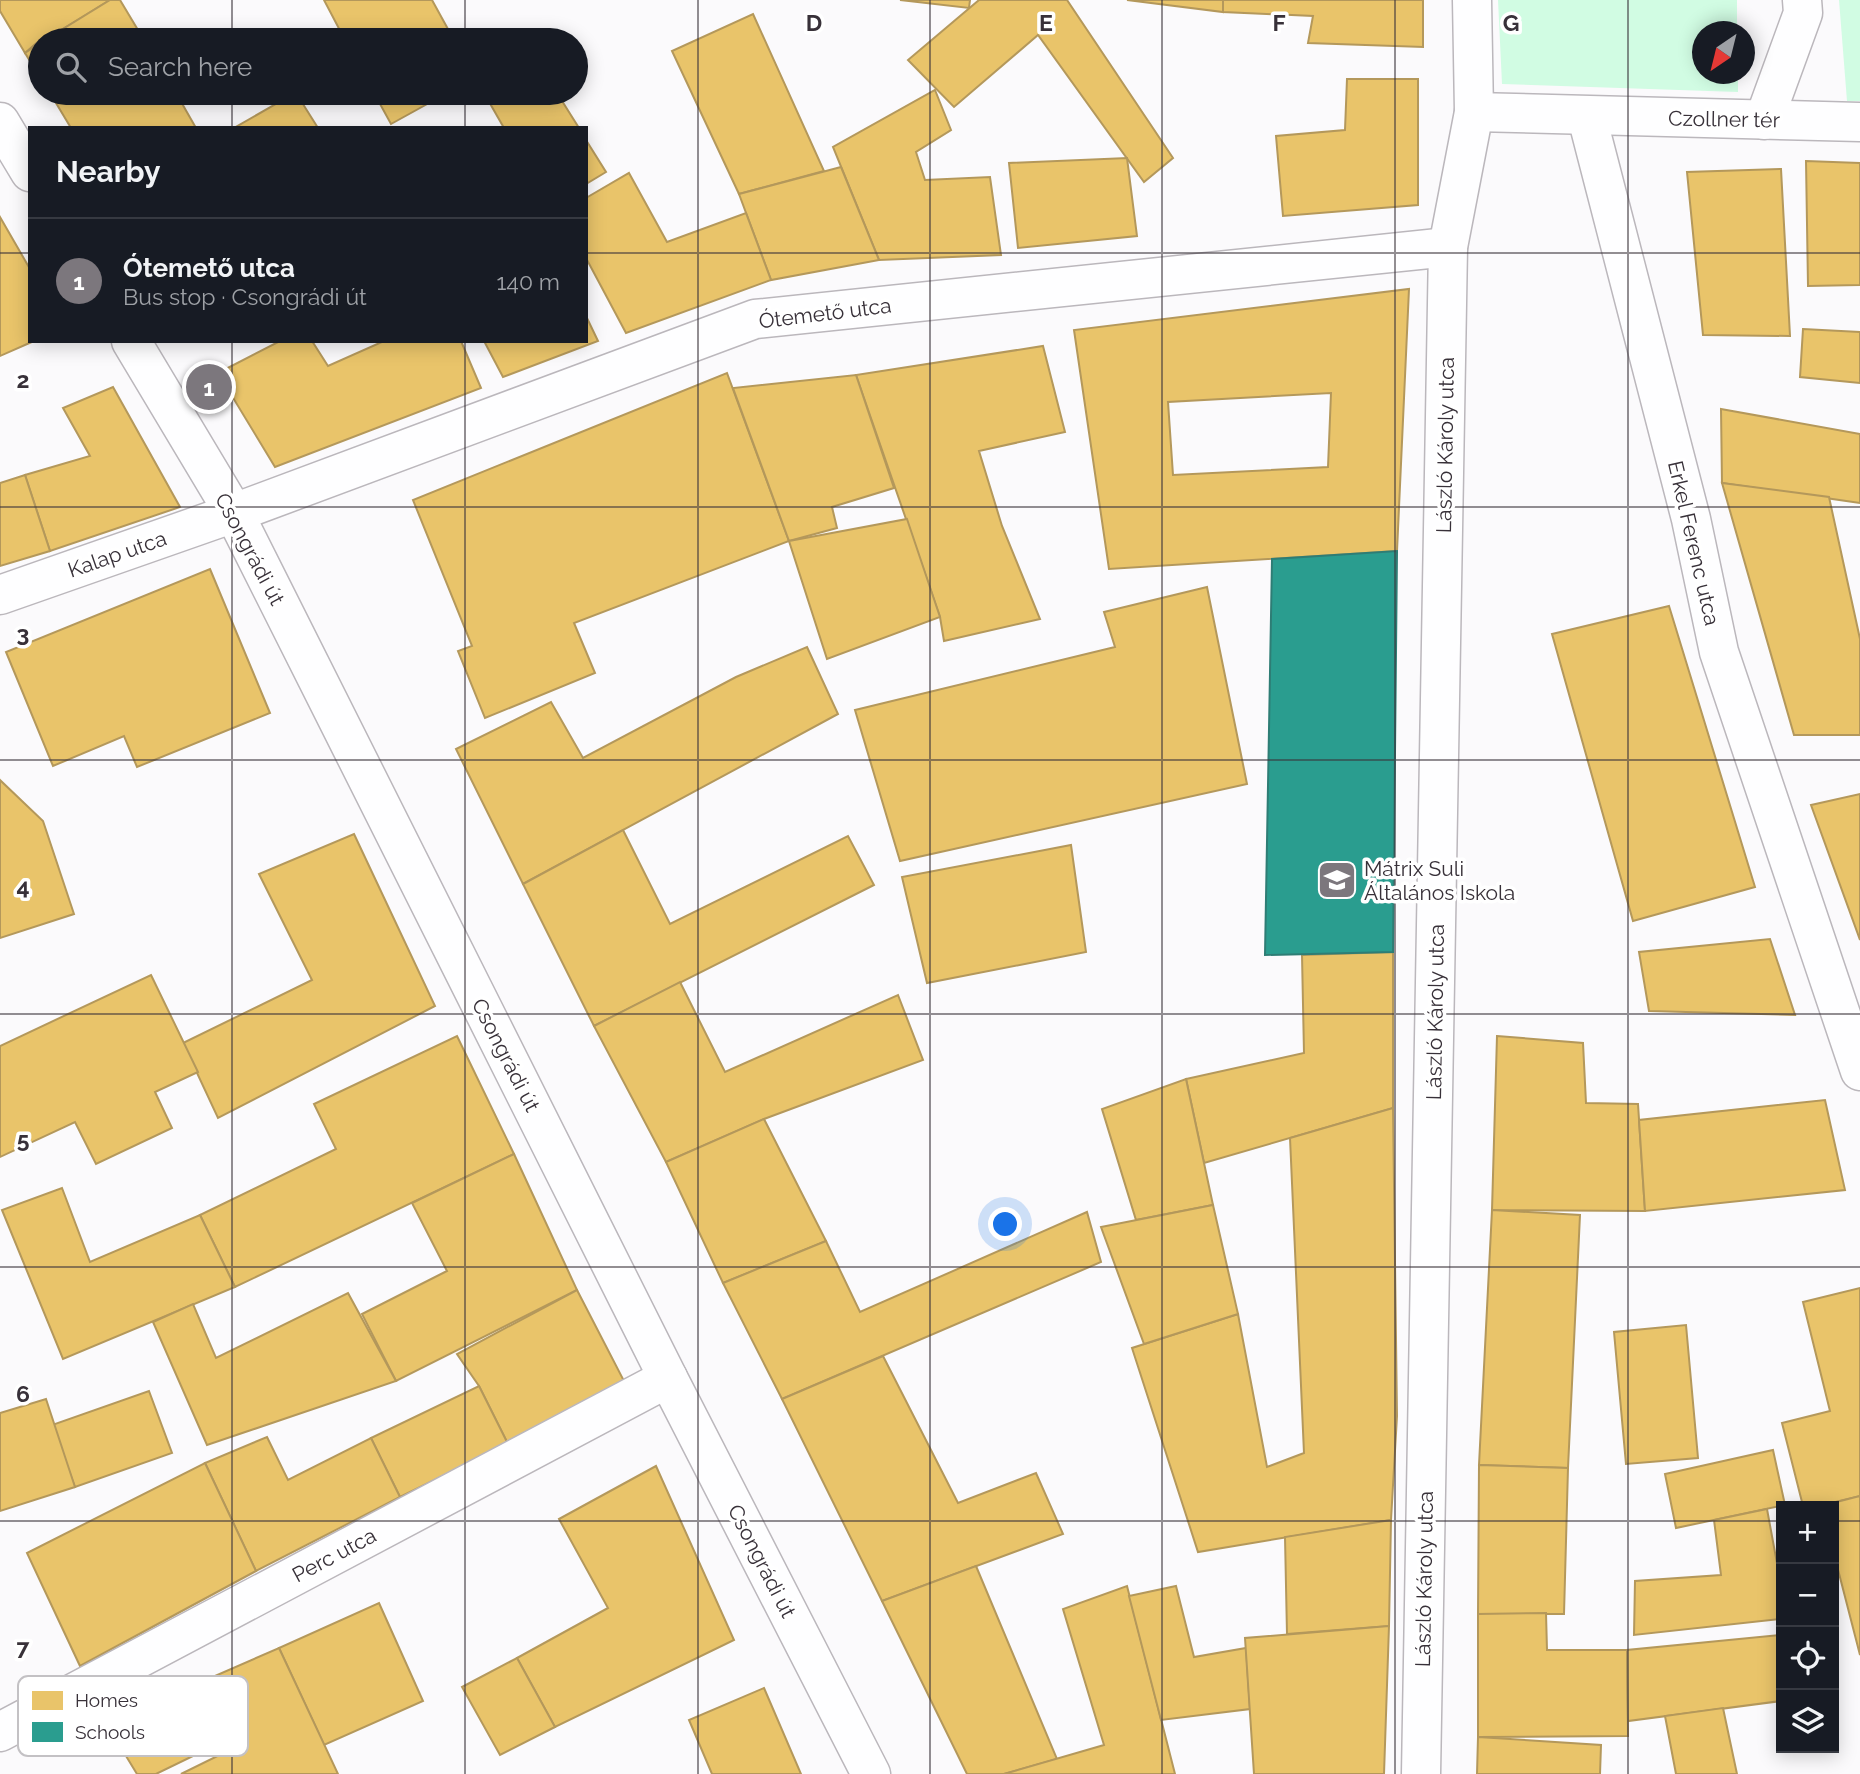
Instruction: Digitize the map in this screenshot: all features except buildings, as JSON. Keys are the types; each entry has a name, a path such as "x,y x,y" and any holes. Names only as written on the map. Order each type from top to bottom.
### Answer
{"street":[{"name":"László Károly utca","path":"1421,1774 1448,247 1474,112 1472,0"},
{"path":"1764,120 1803,13 1802,0"},
{"path":"1474,112 1587,117"},
{"name":"Czollner tér","path":"1587,117 1860,122"},
{"name":"Erkel Ferenc utca","path":"1587,117 1691,519 1719,652 1860,1070"},
{"path":"0,122 28,169"},
{"name":"Ótemető utca","path":"234,513 755,319 1448,247"},
{"name":"Csongrádi út","path":"132,343 234,513 668,1378 871,1774"},
{"name":"Kalap utca","path":"0,595 234,513"},
{"name":"Perc utca","path":"106,1676 668,1378"},
{"name":"Perc utca","path":"0,1732 18,1722"}],"green space":[{"path":"1498,0 1737,0 1737,21 1692,21 1692,84 1738,84 1738,92 1502,84"},
{"path":"1839,0 1860,0 1860,101 1847,101"}],"place":[{"name":"Ótemető utca","path":"209,387"},
{"name":"Mátrix Suli Általános Iskola","path":"1337,880"}]}
